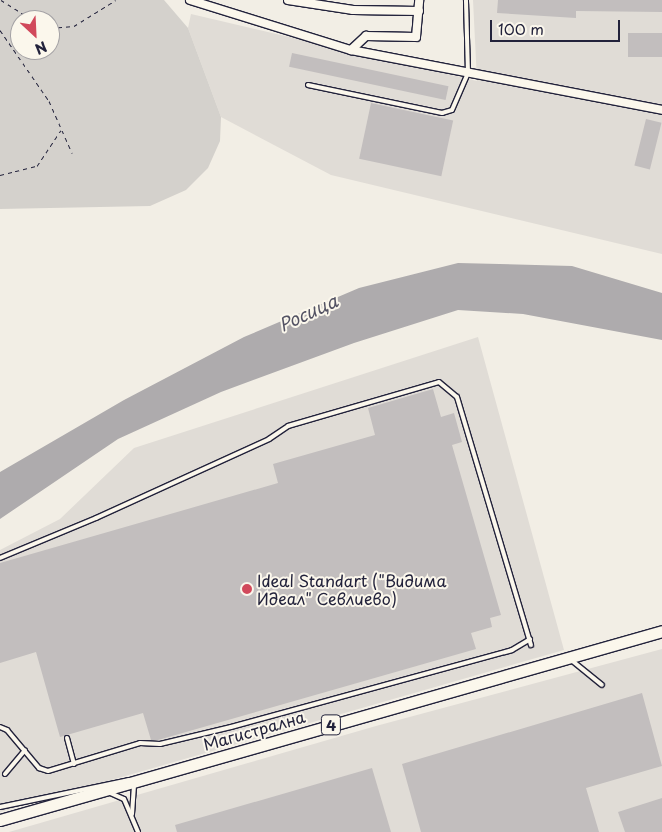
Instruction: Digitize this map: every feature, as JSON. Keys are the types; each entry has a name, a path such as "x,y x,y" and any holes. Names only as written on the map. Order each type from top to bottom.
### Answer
{"main road":[{"name":"Магистрална","path":"0,820 662,631"}],"street":[{"path":"190,0 350,50 662,110"},
{"path":"288,0 353,10 419,11"},
{"path":"350,50 366,36 416,37 419,0"}],"lane":[{"path":"308,85 442,113 452,110 459,102 468,73 466,0"},
{"path":"0,558 96,518 269,439 288,426 419,385 439,382 457,397 531,645"},
{"path":"0,727 25,750 39,768 48,772 140,744 160,744 231,727 512,650 530,639"},
{"path":"568,658 602,685"},
{"path":"67,738 74,764"},
{"path":"5,774 25,750"},
{"path":"0,808 123,778 134,781 132,814"},
{"path":"104,790 124,799 132,814 138,832"}],"path":[{"path":"1,0 17,10"},
{"path":"60,27 74,26 116,0"},
{"path":"0,30 49,101 72,153"},
{"path":"0,175 37,166 62,129"}],"shaded area":[{"path":"0,0 164,0 188,28 221,117 220,141 208,168 186,190 150,206 0,209"},
{"path":"473,0 662,0 662,254 331,175 221,117 188,28 191,14 477,81"},
{"name":"Ideal Standart (\"Видима Идеал\" Севлиево)","path":"478,337 564,650 0,812 0,550 60,519 134,448"},
{"path":"662,649 662,832 9,832 376,726"}],"water":[{"name":"Росица","path":"458,263 572,266 662,293 662,340 523,314 458,310 354,343 221,392 118,439 0,519 0,472 124,400 244,337 359,288"}],"building":[{"path":"498,0 662,0 662,12 576,11 576,18 497,13"},
{"path":"628,33 662,33 662,57 628,57"},
{"path":"292,53 449,86 446,100 289,67"},
{"path":"371,103 453,120 441,176 359,159"},
{"path":"646,119 662,123 650,169 634,166"},
{"name":"Ideal Standart (\"Видима Идеал\" Севлиево)","path":"433,389 441,417 454,413 462,442 452,445 501,615 490,618 492,627 471,633 476,649 158,740 151,740 143,713 60,737 36,652 0,663 0,563 278,483 273,464 375,435 368,408"},
{"path":"642,693 662,766 586,788 599,832 421,832 402,764"},
{"path":"372,768 391,832 177,832 175,825"},
{"path":"662,798 662,832 625,832 618,812"}],"place":[{"name":"Ideal Standart (\"Видима Идеал\" Севлиево)","path":"247,589"}]}
